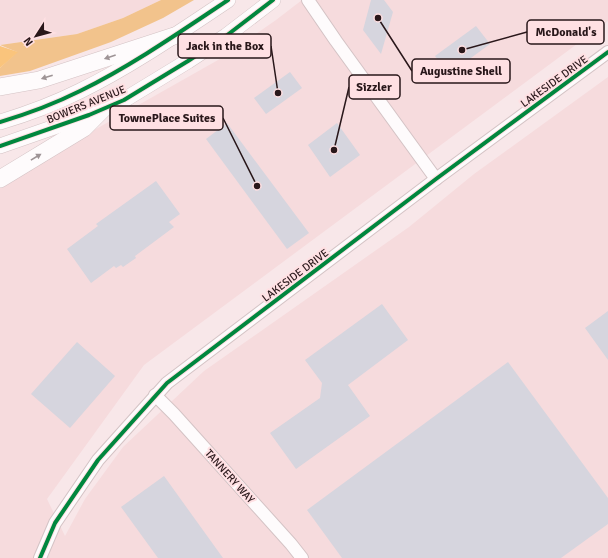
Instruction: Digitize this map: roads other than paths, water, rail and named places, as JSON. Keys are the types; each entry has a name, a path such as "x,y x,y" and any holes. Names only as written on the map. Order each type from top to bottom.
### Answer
{"highway":[{"path":"0,87 39,80 174,36"},
{"path":"0,179 84,128 103,109"}],"main road":[{"name":"BOWERS AVENUE","path":"0,122 25,114 79,91 174,36 228,0"},
{"name":"BOWERS AVENUE","path":"0,146 124,100 226,36 273,0"}],"street":[{"path":"308,0 436,179"},
{"name":"LAKESIDE DRIVE","path":"40,558 56,523 98,460 167,383 436,179 608,52"},
{"name":"TANNERY WAY","path":"155,395 174,414 302,558"}],"place":[{"name":"Augustine Shell","path":"378,18"},
{"name":"McDonald's","path":"462,50"},
{"name":"Jack in the Box","path":"278,93"},
{"name":"Sizzler","path":"334,150"},
{"name":"TownePlace Suites","path":"257,186"}]}
